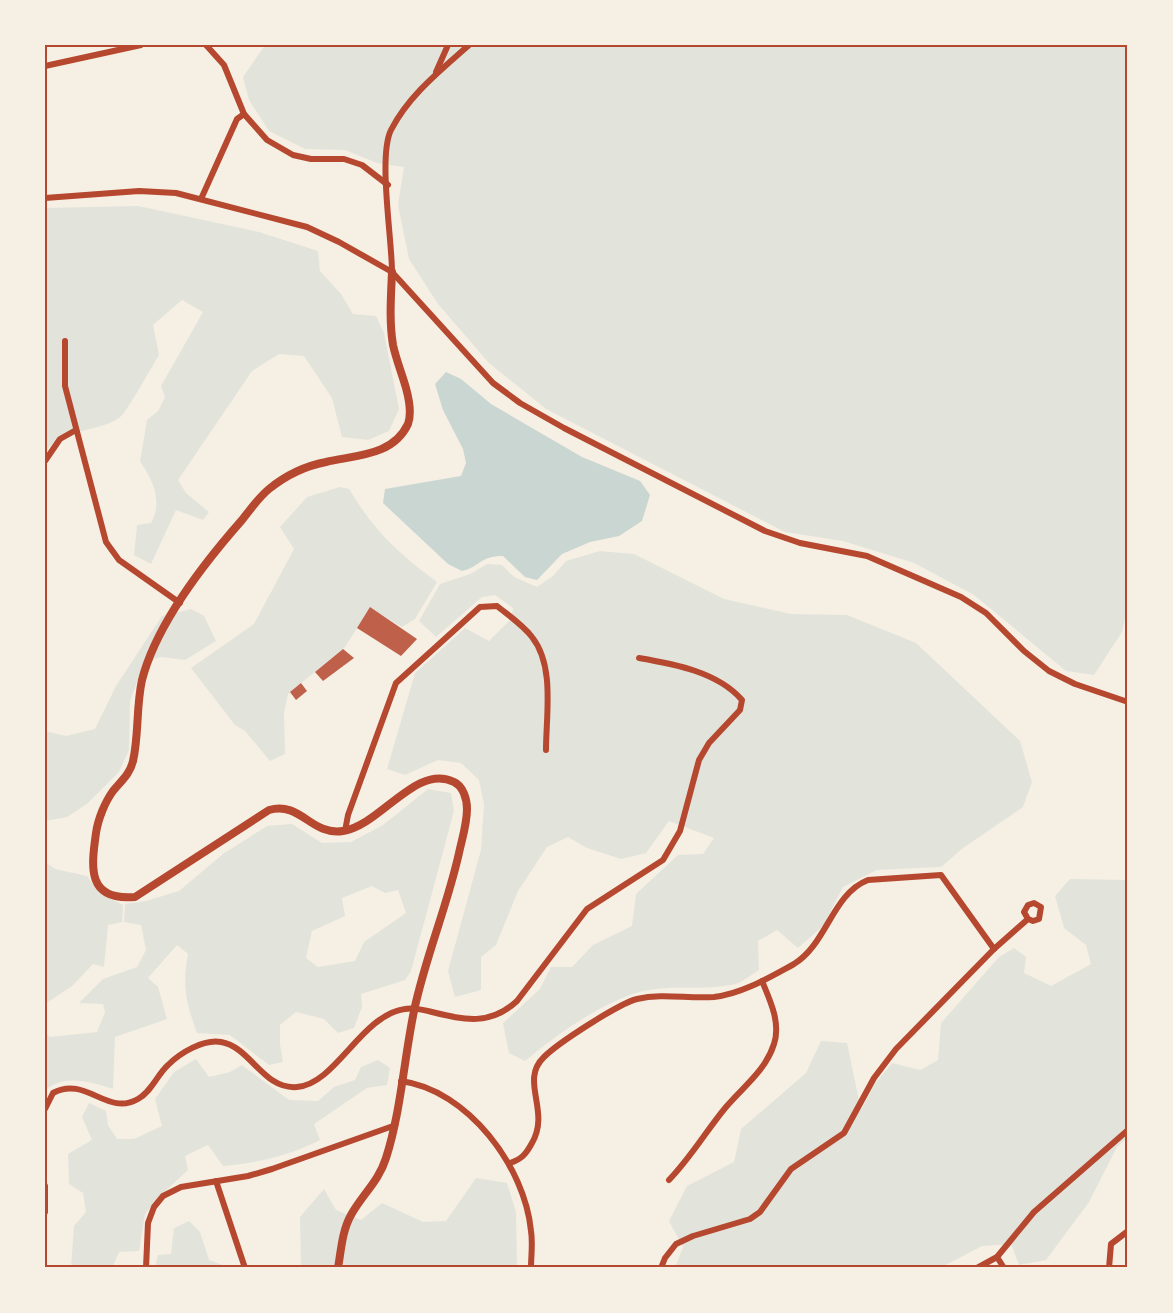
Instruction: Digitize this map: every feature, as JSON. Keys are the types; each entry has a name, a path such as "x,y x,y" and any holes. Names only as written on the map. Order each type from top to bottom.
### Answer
{"street":[{"path":"45,66 141,45"},
{"path":"206,45 224,64 244,114 267,140 293,155 311,159 344,159 362,165 388,185"},
{"path":"431,79 448,45"},
{"path":"338,1268 347,1224 380,1172 393,1126 414,1009 451,887 468,807 464,792 457,783 444,778 424,782 365,824 345,831 330,831 314,826 293,810 282,806 269,810 135,897 110,895 100,888 92,866 97,828 112,793 131,767 136,707 143,678 157,643 199,572 268,489 309,466 379,451 390,446 402,434 409,421 410,400 393,346 390,322 392,272 387,152 390,131 410,102 431,79 469,45"},
{"path":"201,199 237,119 244,114"},
{"path":"45,198 139,191 176,193 307,227 392,272 493,382 520,403 765,531 800,543 867,556 961,597 986,613 1024,651 1049,671 1075,684 1128,702"},
{"path":"65,341 65,386 106,542 119,560 180,603"},
{"path":"45,461 60,440 76,430"},
{"path":"345,831 348,814 396,683 480,607 497,606 532,637 543,657 547,674 546,750"},
{"path":"45,1108 53,1093 75,1087 116,1103 129,1103 145,1093 167,1065 199,1045 211,1042 222,1042 234,1048 269,1079 284,1087 298,1088 322,1076 375,1023 391,1012 414,1009 451,1017 485,1019 503,1014 517,1001 587,909 663,860 674,844 699,760 709,743 740,710 742,700 734,691 716,680 672,664 639,658"},
{"path":"510,1163 525,1156 538,1134 541,1117 534,1089 534,1072 542,1059 556,1046 633,1000 678,995 714,997 762,981 797,962 814,946 845,896 858,884 868,880 941,875 994,949"},
{"path":"661,1268 665,1258 676,1244 693,1236 750,1219 760,1212 791,1169 844,1133 874,1078 896,1050 994,949 1028,919"},
{"path":"669,1180 700,1145 725,1108 761,1069 774,1044 773,1009 762,981"},
{"path":"401,1081 412,1082 453,1102 492,1138 510,1163 528,1212 531,1232 531,1268"},
{"path":"146,1268 148,1223 154,1208 163,1196 174,1190 256,1174 393,1126"},
{"path":"977,1268 997,1257 1034,1212 1128,1130"},
{"path":"216,1181 245,1268"},
{"path":"45,1186 45,1212"},
{"path":"1109,1268 1112,1244 1128,1231"},
{"path":"997,1257 1004,1268"}],"shaded area":[{"path":"267,45 1128,45 1128,605 1122,632 1094,675 1066,671 974,595 914,563 843,541 785,532 546,409 489,363 438,304 409,259 398,205 404,167 377,163 345,150 305,149 269,131 249,100 243,77"},
{"path":"138,206 259,232 318,251 320,271 341,294 353,314 376,316 384,333 399,409 389,431 368,440 342,437 332,398 304,356 279,354 252,371 178,480 186,493 209,512 203,520 176,510 151,564 134,555 137,525 151,523 156,507 155,491 140,461 147,420 158,411 165,397 161,386 203,312 182,300 153,325 159,355 122,415 110,423 60,438 45,453 45,208"},
{"path":"446,372 461,379 491,404 582,457 640,481 650,495 642,521 619,536 590,542 562,554 537,580 525,577 503,556 485,559 462,571 448,564 383,503 385,489 461,476 466,463 463,449 443,410 435,384"},
{"path":"340,487 349,489 368,517 388,540 437,582 415,619 402,627 370,608 345,647 288,694 284,713 285,754 270,761 245,731 235,725 191,668 254,624 294,549 280,527 307,497"},
{"path":"600,551 634,554 724,599 791,614 847,615 916,643 1020,741 1032,782 1023,807 963,848 941,867 877,870 843,887 823,926 798,948 777,930 758,941 759,970 742,981 720,987 673,988 639,992 593,1012 525,1061 509,1053 503,1023 540,989 551,967 572,967 593,945 632,926 636,894 678,855 703,854 714,838 669,821 646,853 621,859 587,848 568,837 547,847 518,891 496,945 481,957 481,990 455,997 448,971 481,850 484,804 479,780 461,763 438,760 405,775 387,769 415,673 465,628 489,641 511,619 513,608 495,595 482,597 436,637 419,621 440,584 470,574 487,564 502,565 514,577 537,587 553,576 566,561"},
{"path":"191,609 204,616 216,641 185,660 162,657 145,661 130,701 129,750 119,772 88,803 67,817 45,821 45,731 66,736 95,729 116,686 162,616"},
{"path":"428,789 451,793 454,811 411,971 405,980 361,994 362,1007 354,1028 338,1033 324,1019 296,1012 280,1025 283,1062 269,1065 230,1035 197,1033 186,994 185,976 188,954 177,945 148,978 158,987 167,1019 115,1037 113,1089 87,1082 69,1081 52,1085 45,1091 45,1033 50,1037 97,1032 105,1012 103,1004 79,1003 103,979 137,967 146,950 141,925 124,922 125,904 146,901 179,891 223,854 267,826 292,824 322,843 351,842 383,825","holes":["372,886 385,893 398,890 406,913 364,942 355,961 318,967 306,958 312,931 345,916 342,898"]},
{"path":"45,862 55,869 87,876 99,893 123,905 122,922 108,925 104,967 93,964 72,986 45,1004"},
{"path":"1070,879 1128,880 1128,1137 1117,1147 1089,1202 1046,1260 1019,1265 1011,1244 982,1246 940,1268 675,1268 683,1247 669,1221 687,1186 734,1162 741,1129 806,1073 821,1041 847,1043 861,1110 875,1084 892,1063 920,1070 938,1060 941,1023 999,957 1014,948 1026,957 1024,973 1051,986 1091,964 1086,945 1064,928 1055,896"},
{"path":"196,1059 209,1077 230,1072 242,1065 289,1100 318,1101 334,1087 355,1080 361,1067 378,1060 390,1068 387,1085 367,1088 314,1124 320,1140 308,1146 272,1158 223,1166 208,1145 185,1156 188,1170 159,1197 145,1214 139,1251 119,1252 112,1268 71,1268 74,1226 86,1212 83,1193 69,1184 68,1154 92,1140 82,1117 89,1103 106,1111 108,1125 117,1139 134,1139 162,1126 155,1099 174,1072"},
{"path":"476,1178 507,1183 516,1212 517,1268 301,1268 300,1217 324,1189 336,1210 361,1220 382,1203 423,1222 446,1221"},
{"path":"189,1221 200,1232 209,1260 231,1268 155,1268 158,1255 171,1254 174,1228"}],"building":[{"path":"370,607 417,639 401,656 357,628"},
{"path":"343,649 354,658 323,681 315,672"},
{"path":"301,683 307,691 296,700 290,692"}]}
